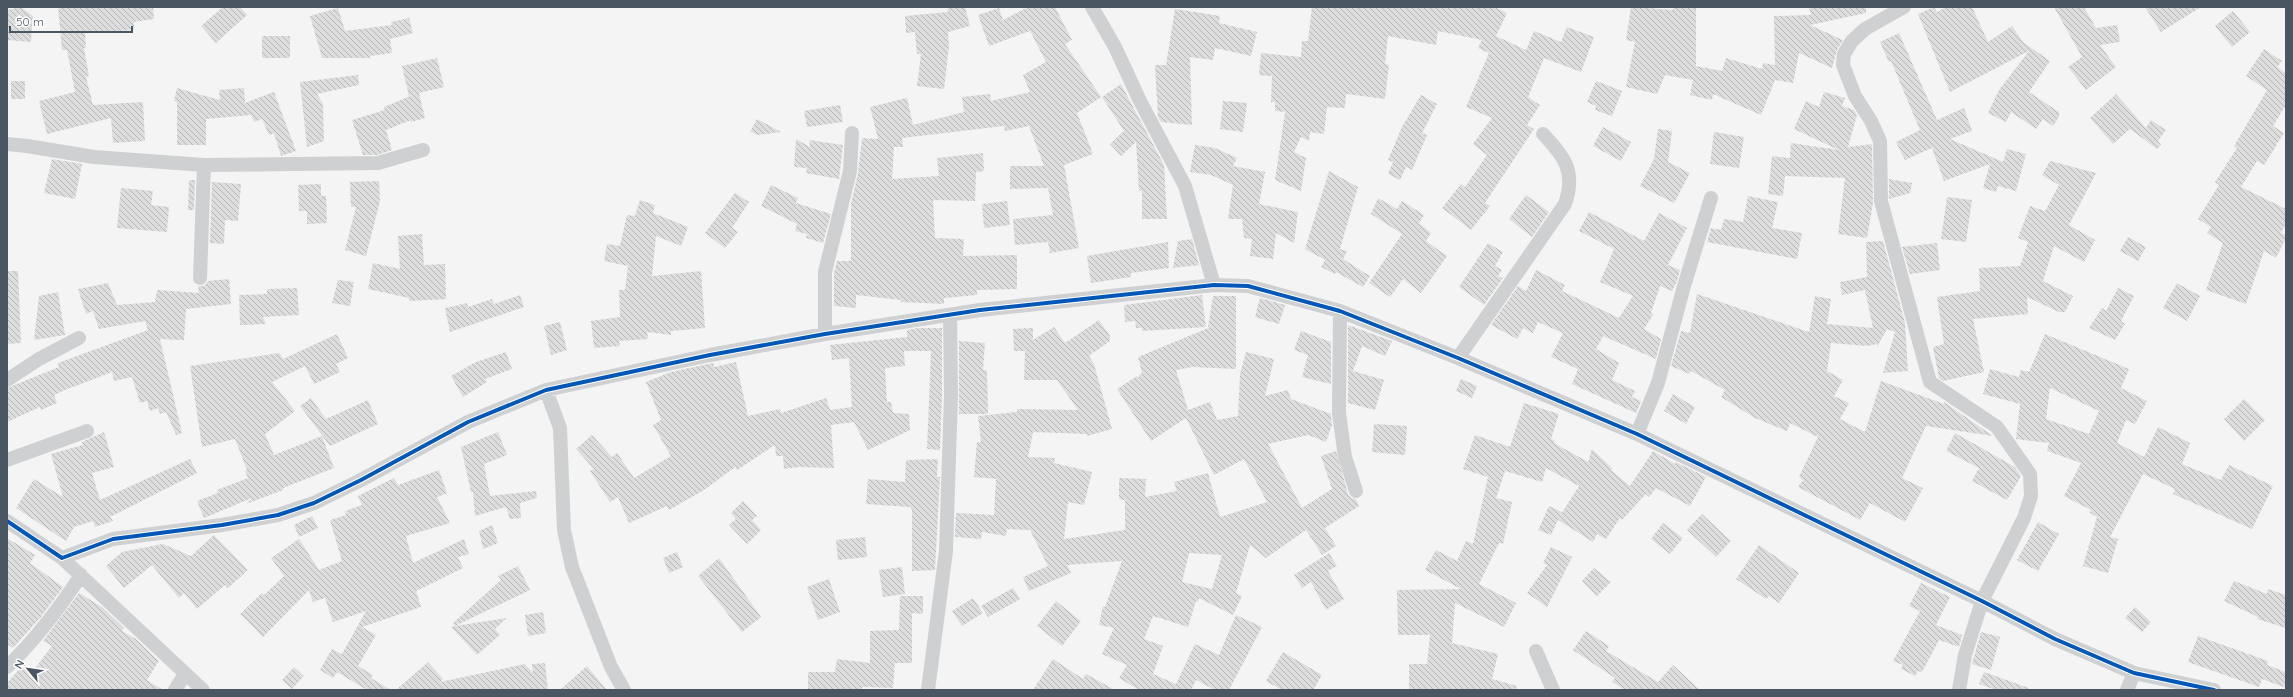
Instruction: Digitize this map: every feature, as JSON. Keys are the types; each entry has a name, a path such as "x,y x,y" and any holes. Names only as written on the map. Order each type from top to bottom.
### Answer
{"street":[{"path":"1092,7 1115,47 1140,102 1185,186 1214,285"},
{"path":"1904,7 1865,29 1852,41 1844,54 1843,65 1855,96 1871,121 1880,141 1881,201 1930,382 1997,427 2030,474 2031,496 2024,518 1982,601 1965,655 1959,690"},
{"path":"824,334 824,272 850,171 852,132"},
{"path":"1458,358 1565,204 1571,187 1568,169 1558,150 1542,134"},
{"path":"7,144 94,157 204,165 378,163 423,150"},
{"path":"200,278 204,165"},
{"path":"1637,434 1658,382 1684,286 1712,198"},
{"path":"62,558 113,539 222,525 278,515 314,503 361,480 468,422 546,390 710,355 824,334 950,315 1214,285 1248,286 1285,294 1340,311 1458,358 1637,434 1982,601 2055,639 2134,673 2214,690"},
{"path":"1340,311 1338,413 1345,457 1356,491"},
{"path":"928,690 946,551 951,395 950,315"},
{"path":"7,380 40,359 79,338"},
{"path":"546,390 560,428 564,530 572,567 611,667 624,690"},
{"path":"7,460 87,431"},
{"path":"7,521 62,558 203,690"},
{"path":"7,667 53,617 81,575"},
{"path":"1536,651 1553,690"},
{"path":"2127,690 2134,673"},
{"path":"175,690 185,674"}],"building":[{"path":"21,7 33,16 31,42 7,40 7,10"},
{"path":"58,7 153,7 154,19 134,22 134,30 85,33 86,48 84,48 89,76 86,77 93,105 143,102 145,141 113,143 111,118 47,134 39,101 75,92 67,50 62,50"},
{"path":"223,7 240,7 247,15 216,43 201,26"},
{"path":"947,7 965,7 970,26 948,32 949,46 944,89 917,86 921,54 917,54 915,32 906,33 905,16 948,12"},
{"path":"1028,7 1055,7 1072,40 1065,44 1101,97 1077,113 1093,154 1064,165 1079,248 1050,253 1048,242 1015,245 1013,219 1053,215 1048,188 1010,189 1010,166 1044,166 1029,126 1005,131 1004,126 902,138 903,147 894,147 892,179 939,176 937,158 983,153 984,171 976,172 975,201 933,200 935,238 964,239 963,256 1017,255 1017,289 977,290 977,295 944,298 944,304 901,302 901,300 856,295 856,308 834,306 834,273 837,261 851,261 851,204 858,173 862,138 878,139 870,107 907,98 913,125 964,112 962,97 990,94 991,101 1030,92 1023,75 1046,62 1030,31 989,46 978,15 999,8 1003,20"},
{"path":"1312,7 1495,7 1507,13 1496,36 1526,50 1534,31 1561,42 1567,27 1594,37 1581,72 1544,58 1528,97 1540,105 1527,125 1534,129 1485,203 1490,206 1471,230 1442,208 1461,184 1465,187 1487,155 1473,144 1492,118 1466,107 1489,53 1478,48 1482,40 1438,31 1436,45 1388,36 1385,64 1389,65 1385,99 1346,94 1345,108 1327,107 1324,134 1310,132 1309,141 1301,137 1294,152 1306,158 1301,191 1275,180 1285,112 1275,111 1275,102 1271,102 1272,76 1259,75 1261,53 1301,57 1302,41 1308,41"},
{"path":"1631,7 1673,10 1673,7 1696,7 1696,66 1722,71 1726,58 1762,69 1763,63 1775,65 1774,16 1811,15 1809,7 1866,7 1866,13 1810,25 1843,40 1837,50 1832,68 1799,53 1793,83 1775,80 1761,115 1713,94 1712,100 1690,95 1693,80 1665,75 1657,94 1626,87 1635,42 1626,40"},
{"path":"1934,7 1937,12 1946,7 1972,7 1988,42 2012,26 2023,42 2050,61 2029,92 2059,112 2059,117 2053,126 2043,119 2036,129 2011,112 2006,122 1988,113 1999,90 2029,51 1950,92 1918,14"},
{"path":"2054,7 2084,7 2096,28 2117,25 2120,42 2100,45 2116,67 2086,90 2068,67 2082,57"},
{"path":"2145,7 2201,7 2161,32"},
{"path":"338,8 345,31 392,25 391,22 409,18 413,33 390,39 392,53 370,56 370,58 322,58 310,16"},
{"path":"1175,9 1220,16 1219,23 1257,32 1251,56 1215,48 1213,60 1190,57 1192,125 1161,122 1158,117 1155,65 1166,65"},
{"path":"2233,11 2250,32 2232,47 2215,26"},
{"path":"1899,33 1937,120 1964,108 1972,131 1950,139 2003,162 2007,149 2026,154 2016,191 1998,186 1996,192 1983,188 1990,164 1944,181 1932,148 1905,160 1896,142 1920,130 1891,61 1889,62 1880,42"},
{"path":"262,36 290,36 290,58 262,58"},
{"path":"2264,49 2282,61 2277,67 2286,73 2286,105 2273,126 2284,133 2264,165 2257,161 2241,187 2286,209 2286,223 2281,233 2286,235 2286,238 2276,258 2264,251 2246,304 2206,290 2223,243 2207,233 2211,227 2198,219 2219,185 2215,182 2237,148 2234,146 2267,90 2246,76"},
{"path":"437,58 444,87 419,93 425,118 411,122 411,120 386,130 392,150 377,155 363,155 352,120 385,110 384,107 415,94 409,96 402,66"},
{"path":"358,75 359,85 317,94 323,104 324,141 307,147 300,82"},
{"path":"11,81 25,81 25,99 11,99"},
{"path":"1596,81 1622,91 1612,116 1595,110 1596,106 1587,102"},
{"path":"1121,84 1164,165 1167,219 1142,219 1142,191 1139,191 1136,142 1121,156 1110,144 1124,131 1102,97"},
{"path":"177,88 220,100 219,90 244,88 245,103 274,92 296,151 281,156 274,133 269,135 262,119 254,122 251,115 206,119 206,145 177,145 177,102 174,101"},
{"path":"1824,92 1845,98 1842,106 1854,110 1857,115 1848,147 1872,144 1873,203 1867,238 1838,234 1845,178 1785,176 1783,196 1768,194 1772,156 1790,158 1791,143 1839,150 1794,129 1806,101 1819,107"},
{"path":"2116,94 2146,128 2151,120 2166,130 2158,141 2161,145 2157,149 2130,129 2113,144 2090,118"},
{"path":"1421,95 1437,104 1422,133 1427,135 1412,170 1406,167 1400,180 1388,174 1393,162 1388,160 1402,127"},
{"path":"1223,101 1247,103 1243,132 1220,129"},
{"path":"840,105 843,122 807,127 804,111"},
{"path":"757,119 781,132 758,135 750,132"},
{"path":"1603,127 1631,142 1621,161 1593,146"},
{"path":"1658,129 1672,131 1668,162 1690,173 1674,203 1640,186 1654,159"},
{"path":"1714,132 1744,137 1739,168 1710,164"},
{"path":"796,139 810,147 809,140 843,145 839,179 806,173 807,168 794,167"},
{"path":"1195,145 1215,148 1237,158 1233,166 1265,172 1259,204 1298,212 1294,243 1276,233 1273,259 1250,256 1252,239 1244,238 1242,219 1228,219 1233,185 1211,175 1190,172"},
{"path":"52,159 82,164 75,199 44,193"},
{"path":"2050,161 2096,173 2069,225 2095,240 2084,262 2054,246 2043,281 2073,296 2065,312 2059,312 2027,297 2028,314 1973,319 1984,372 1943,381 1939,378 1933,347 1944,344 1937,297 1980,291 1979,268 2020,266 2028,242 2018,238 2030,206 2045,211 2059,185 2042,175"},
{"path":"1329,171 1358,187 1340,249 1347,251 1343,259 1370,276 1363,287 1336,272 1335,274 1321,267 1325,260 1305,249"},
{"path":"1889,179 1912,183 1910,193 1889,199"},
{"path":"189,180 195,180 194,210 188,210"},
{"path":"379,181 380,201 366,256 345,250 356,207 351,207 350,182"},
{"path":"212,182 241,184 238,221 225,220 224,244 210,243"},
{"path":"321,184 321,196 326,196 327,223 307,224 307,211 299,211 298,185"},
{"path":"771,185 798,198 796,203 831,214 823,243 806,238 807,234 795,231 797,224 761,206"},
{"path":"121,188 153,191 151,205 169,207 167,232 117,228"},
{"path":"735,193 749,202 732,228 738,232 725,248 705,233"},
{"path":"1526,195 1549,212 1532,237 1509,219"},
{"path":"1748,196 1778,202 1772,228 1802,233 1797,259 1707,242 1711,228 1721,230 1724,219 1743,222"},
{"path":"1947,197 1972,200 1966,242 1941,239"},
{"path":"1378,198 1397,209 1402,201 1424,215 1419,223 1431,233 1426,241 1447,256 1421,293 1403,279 1390,297 1369,283 1402,234 1371,214"},
{"path":"640,200 655,205 653,213 688,227 681,246 656,236 652,276 701,271 705,328 671,331 671,335 647,332 648,339 619,341 620,346 594,348 591,321 620,317 619,290 625,290 628,266 604,261 607,244 620,246 627,215 635,216"},
{"path":"1007,201 1010,225 984,228 982,204"},
{"path":"1589,212 1644,241 1659,213 1687,228 1668,265 1680,270 1677,281 1672,291 1660,286 1651,313 1653,315 1644,329 1661,339 1656,359 1603,336 1596,349 1619,363 1612,380 1635,391 1632,397 1641,401 1636,413 1572,384 1578,369 1551,357 1563,333 1538,322 1533,333 1523,328 1517,339 1491,325 1518,286 1526,291 1536,270 1565,285 1562,291 1619,318 1633,296 1600,282 1614,249 1579,231"},
{"path":"422,234 424,265 445,264 446,299 409,301 409,298 368,289 373,263 400,269 398,236"},
{"path":"2128,237 2146,247 2138,261 2120,251"},
{"path":"1192,239 1199,265 1173,268 1178,241"},
{"path":"1883,241 1905,323 1908,371 1883,373 1895,332 1887,329 1877,347 1877,344 1867,346 1831,343 1827,371 1843,380 1834,396 1849,403 1840,419 1865,432 1881,381 1944,404 1944,402 1993,436 1926,426 1902,478 1923,488 1905,522 1870,503 1860,520 1798,487 1803,480 1799,477 1818,437 1790,423 1787,431 1755,418 1721,397 1725,390 1691,371 1689,374 1671,366 1681,331 1690,333 1697,294 1809,332 1815,296 1831,299 1827,324 1873,328 1865,290 1842,295 1840,282 1867,277 1866,242"},
{"path":"1168,242 1169,268 1131,273 1131,277 1091,283 1087,256"},
{"path":"1488,243 1503,252 1495,266 1502,270 1498,276 1503,278 1484,305 1459,287"},
{"path":"1937,243 1940,270 1910,274 1902,247"},
{"path":"7,271 18,271 21,343 7,344"},
{"path":"229,279 231,304 186,309 184,340 160,339 182,433 176,435 166,412 160,414 158,408 150,411 147,401 140,403 132,377 114,381 112,372 54,395 57,403 41,410 40,407 7,422 7,388 59,367 58,363 148,330 145,321 99,329 93,311 86,314 78,289 108,283 117,305 155,302 157,290 199,293 198,286 204,286 208,281"},
{"path":"338,280 354,282 350,306 332,303"},
{"path":"2177,283 2200,296 2187,321 2163,308"},
{"path":"297,288 299,315 263,317 266,324 240,325 239,295 267,294 267,289"},
{"path":"2118,288 2134,296 2121,321 2125,324 2115,340 2089,328 2102,308 2106,311"},
{"path":"58,292 65,335 34,340 39,296"},
{"path":"520,295 524,307 450,332 445,308 467,303 468,307 492,299 494,304"},
{"path":"1202,295 1206,327 1142,331 1142,328 1136,328 1135,321 1125,322 1124,305"},
{"path":"1213,296 1236,296 1236,369 1192,367 1176,370 1188,410 1210,402 1217,420 1238,416 1240,374 1246,352 1274,359 1265,396 1288,390 1291,399 1331,414 1332,425 1326,442 1308,435 1268,444 1302,508 1332,489 1321,456 1336,451 1348,494 1351,498 1356,499 1359,506 1325,528 1336,546 1322,555 1306,530 1266,558 1250,545 1236,593 1242,596 1233,615 1199,598 1198,602 1196,601 1188,627 1153,616 1144,639 1163,646 1153,674 1176,684 1195,644 1219,655 1236,615 1262,627 1229,690 1215,690 1196,680 1191,690 1139,690 1119,678 1127,665 1102,654 1114,628 1099,625 1103,606 1105,607 1122,561 1067,565 1071,573 1029,591 1023,577 1048,566 1030,530 1007,529 1006,536 982,532 981,539 955,537 956,513 994,515 996,479 974,477 977,442 981,442 978,416 1017,412 1017,409 1078,410 1057,380 1024,380 1025,351 1014,351 1013,329 1033,328 1033,340 1054,327 1065,343 1099,320 1110,336 1110,341 1093,353 1090,349 1092,354 1089,356 1094,364 1112,429 1087,436 1087,434 1033,432 1028,457 1055,458 1054,463 1092,472 1084,505 1068,502 1064,539 1125,530 1125,500 1119,499 1119,478 1146,479 1145,497 1177,491 1174,482 1208,473 1220,517 1267,502 1244,459 1214,475 1186,418 1151,441 1117,389 1137,376 1139,378 1139,375 1142,373 1138,357 1213,326 1208,327","holes":["1189,553 1222,555 1212,589 1182,582"]},
{"path":"1260,298 1285,305 1279,324 1255,317"},
{"path":"560,322 567,350 551,355 544,326"},
{"path":"1348,325 1392,341 1385,356 1362,346 1353,371 1384,380 1375,410 1348,403"},
{"path":"919,328 942,328 940,450 927,449 931,351 904,351 905,366 885,368 887,402 891,402 893,413 909,414 910,430 868,450 854,422 831,425 834,468 799,467 784,469 783,456 776,456 775,445 737,470 735,467 704,490 669,510 667,506 629,523 618,497 610,502 590,471 594,469 576,449 592,435 612,457 617,453 634,478 671,456 653,425 661,420 646,382 671,372 713,363 714,367 736,362 748,416 780,409 781,413 826,398 830,410 852,407 849,358 832,360 830,345 907,337 907,330"},
{"path":"1301,331 1331,342 1331,384 1302,377 1308,355 1294,350"},
{"path":"337,334 348,358 336,364 340,372 314,384 305,366 272,382 295,411 265,434 274,455 322,436 334,468 283,488 283,490 246,504 252,498 204,518 197,501 218,493 217,490 248,478 245,471 247,470 235,439 202,447 190,366 280,353 283,359"},
{"path":"2045,334 2129,369 2121,388 2147,401 2135,424 2126,420 2117,443 2144,457 2158,427 2190,443 2182,464 2221,480 2229,465 2273,486 2252,529 2173,494 2175,489 2143,474 2110,537 2118,539 2108,573 2083,566 2097,517 2090,513 2091,510 2064,496 2081,463 2047,451 2049,443 2016,439 2020,404 1983,394 1990,369 2019,377 2021,370 2029,372","holes":["2050,388 2099,411 2089,434 2046,419"]},
{"path":"959,341 985,343 983,370 987,370 988,414 959,414"},
{"path":"506,352 512,369 485,379 487,382 463,397 451,376 476,362"},
{"path":"1461,379 1477,386 1472,398 1456,391"},
{"path":"1673,394 1695,407 1686,424 1664,411"},
{"path":"311,398 326,419 368,400 378,424 330,446 300,406"},
{"path":"2244,399 2265,420 2244,441 2224,419"},
{"path":"1524,403 1559,414 1551,439 1555,441 1554,443 1588,462 1592,449 1612,468 1611,470 1630,486 1653,451 1675,464 1676,462 1706,477 1690,506 1656,488 1649,497 1646,494 1622,520 1620,518 1606,539 1597,534 1593,542 1558,520 1551,535 1538,530 1549,506 1562,512 1558,519 1579,486 1546,468 1542,482 1505,471 1496,498 1512,502 1503,544 1499,543 1479,584 1516,603 1504,627 1455,603 1452,643 1498,654 1492,679 1517,686 1516,690 1409,690 1409,664 1427,664 1430,635 1398,635 1397,590 1461,589 1425,570 1436,550 1457,561 1466,541 1473,544 1488,477 1463,469 1475,435 1510,447"},
{"path":"1374,424 1407,426 1405,455 1372,452"},
{"path":"104,432 114,467 92,473 100,500 190,459 197,473 110,517 113,521 95,527 93,521 74,527 66,541 16,508 34,479 63,497 51,454 83,445 82,442"},
{"path":"498,432 507,455 484,464 490,496 536,491 537,498 520,503 521,518 510,519 506,507 475,516 473,492 471,492 461,447"},
{"path":"1955,433 2015,467 2021,476 2007,500 1972,481 1979,468 1946,451"},
{"path":"938,459 937,477 940,477 935,570 912,571 912,510 910,507 866,504 868,479 905,482 906,460"},
{"path":"439,470 447,493 437,497 450,523 406,536 413,563 464,539 469,554 458,557 463,568 416,591 421,607 362,627 376,635 358,666 373,675 371,678 391,690 367,690 337,672 333,678 320,670 332,649 342,654 366,611 333,622 325,598 313,602 309,590 263,637 240,614 262,593 264,595 284,576 271,558 299,539 319,570 342,561 330,520 346,515 345,511 362,505 358,496 394,478 398,485"},
{"path":"743,501 757,516 752,520 761,530 747,544 729,525 736,519 731,513"},
{"path":"1702,514 1731,541 1716,557 1687,530"},
{"path":"312,516 318,528 299,537 294,525"},
{"path":"2038,522 2059,534 2038,571 2017,560"},
{"path":"1663,523 1683,538 1670,554 1651,539"},
{"path":"492,525 498,543 483,549 479,531"},
{"path":"214,535 248,570 228,588 225,585 197,609 184,593 179,598 152,565 124,588 106,566 122,552 163,544 191,556"},
{"path":"865,537 867,557 838,560 836,540"},
{"path":"7,538 35,555 30,563 63,587 40,618 13,648 7,644"},
{"path":"1759,545 1799,573 1779,603 1769,596 1766,599 1736,579"},
{"path":"1551,547 1572,557 1547,607 1527,593 1547,565 1543,563"},
{"path":"677,552 683,567 669,573 663,558"},
{"path":"1329,553 1337,566 1328,571 1344,599 1326,610 1311,582 1302,588 1294,575"},
{"path":"719,558 761,617 742,632 698,576"},
{"path":"518,566 530,590 455,626 453,623 501,580 498,576"},
{"path":"902,567 905,594 883,597 879,570"},
{"path":"1594,568 1611,582 1597,596 1582,581"},
{"path":"829,579 840,612 818,620 807,587"},
{"path":"2234,581 2267,594 2268,589 2286,595 2286,628 2257,619 2258,617 2224,601"},
{"path":"1921,583 1950,597 1936,625 1962,635 1959,647 1939,640 1922,672 1918,671 1915,676 1901,669 1903,665 1893,661 1920,611 1909,606"},
{"path":"1013,588 1020,599 988,617 981,606"},
{"path":"79,593 102,607 124,628 122,631 136,639 159,661 147,680 163,690 7,690 7,683 24,664 33,671 52,646 43,641"},
{"path":"900,596 923,596 923,614 912,613 912,663 895,663 893,688 862,687 862,690 808,690 808,672 835,672 837,659 870,663 870,631 899,630"},
{"path":"973,598 983,613 962,626 952,611"},
{"path":"1056,601 1081,621 1062,646 1037,626"},
{"path":"2135,607 2151,622 2142,632 2125,618"},
{"path":"543,612 546,633 528,636 525,615"},
{"path":"507,618 495,629 500,635 477,655 451,627"},
{"path":"1586,631 1609,646 1606,651 1658,682 1673,665 1700,690 1625,690 1612,682 1615,678 1573,650"},
{"path":"1981,632 2000,637 1991,670 1972,664"},
{"path":"2198,636 2268,661 2267,665 2286,672 2286,688 2262,679 2259,687 2188,662"},
{"path":"1283,652 1322,675 1313,690 1282,690 1266,681"},
{"path":"1053,659 1083,679 1086,674 1115,690 1033,690"},
{"path":"428,662 443,679 440,682 525,664 533,673 532,664 545,663 548,690 396,690"},
{"path":"587,666 607,690 560,690"},
{"path":"294,667 304,676 292,689 282,680"},
{"path":"1984,672 2029,688 2029,690 1996,690 1979,684"}],"cycle path":[{"path":"7,521 62,558 113,539 222,525 278,515 314,503 361,480 468,422 546,390 710,355 825,334 980,310 1214,285 1248,286 1340,311 1458,358 1637,434 1982,601 2055,639 2134,673 2214,690"}]}
